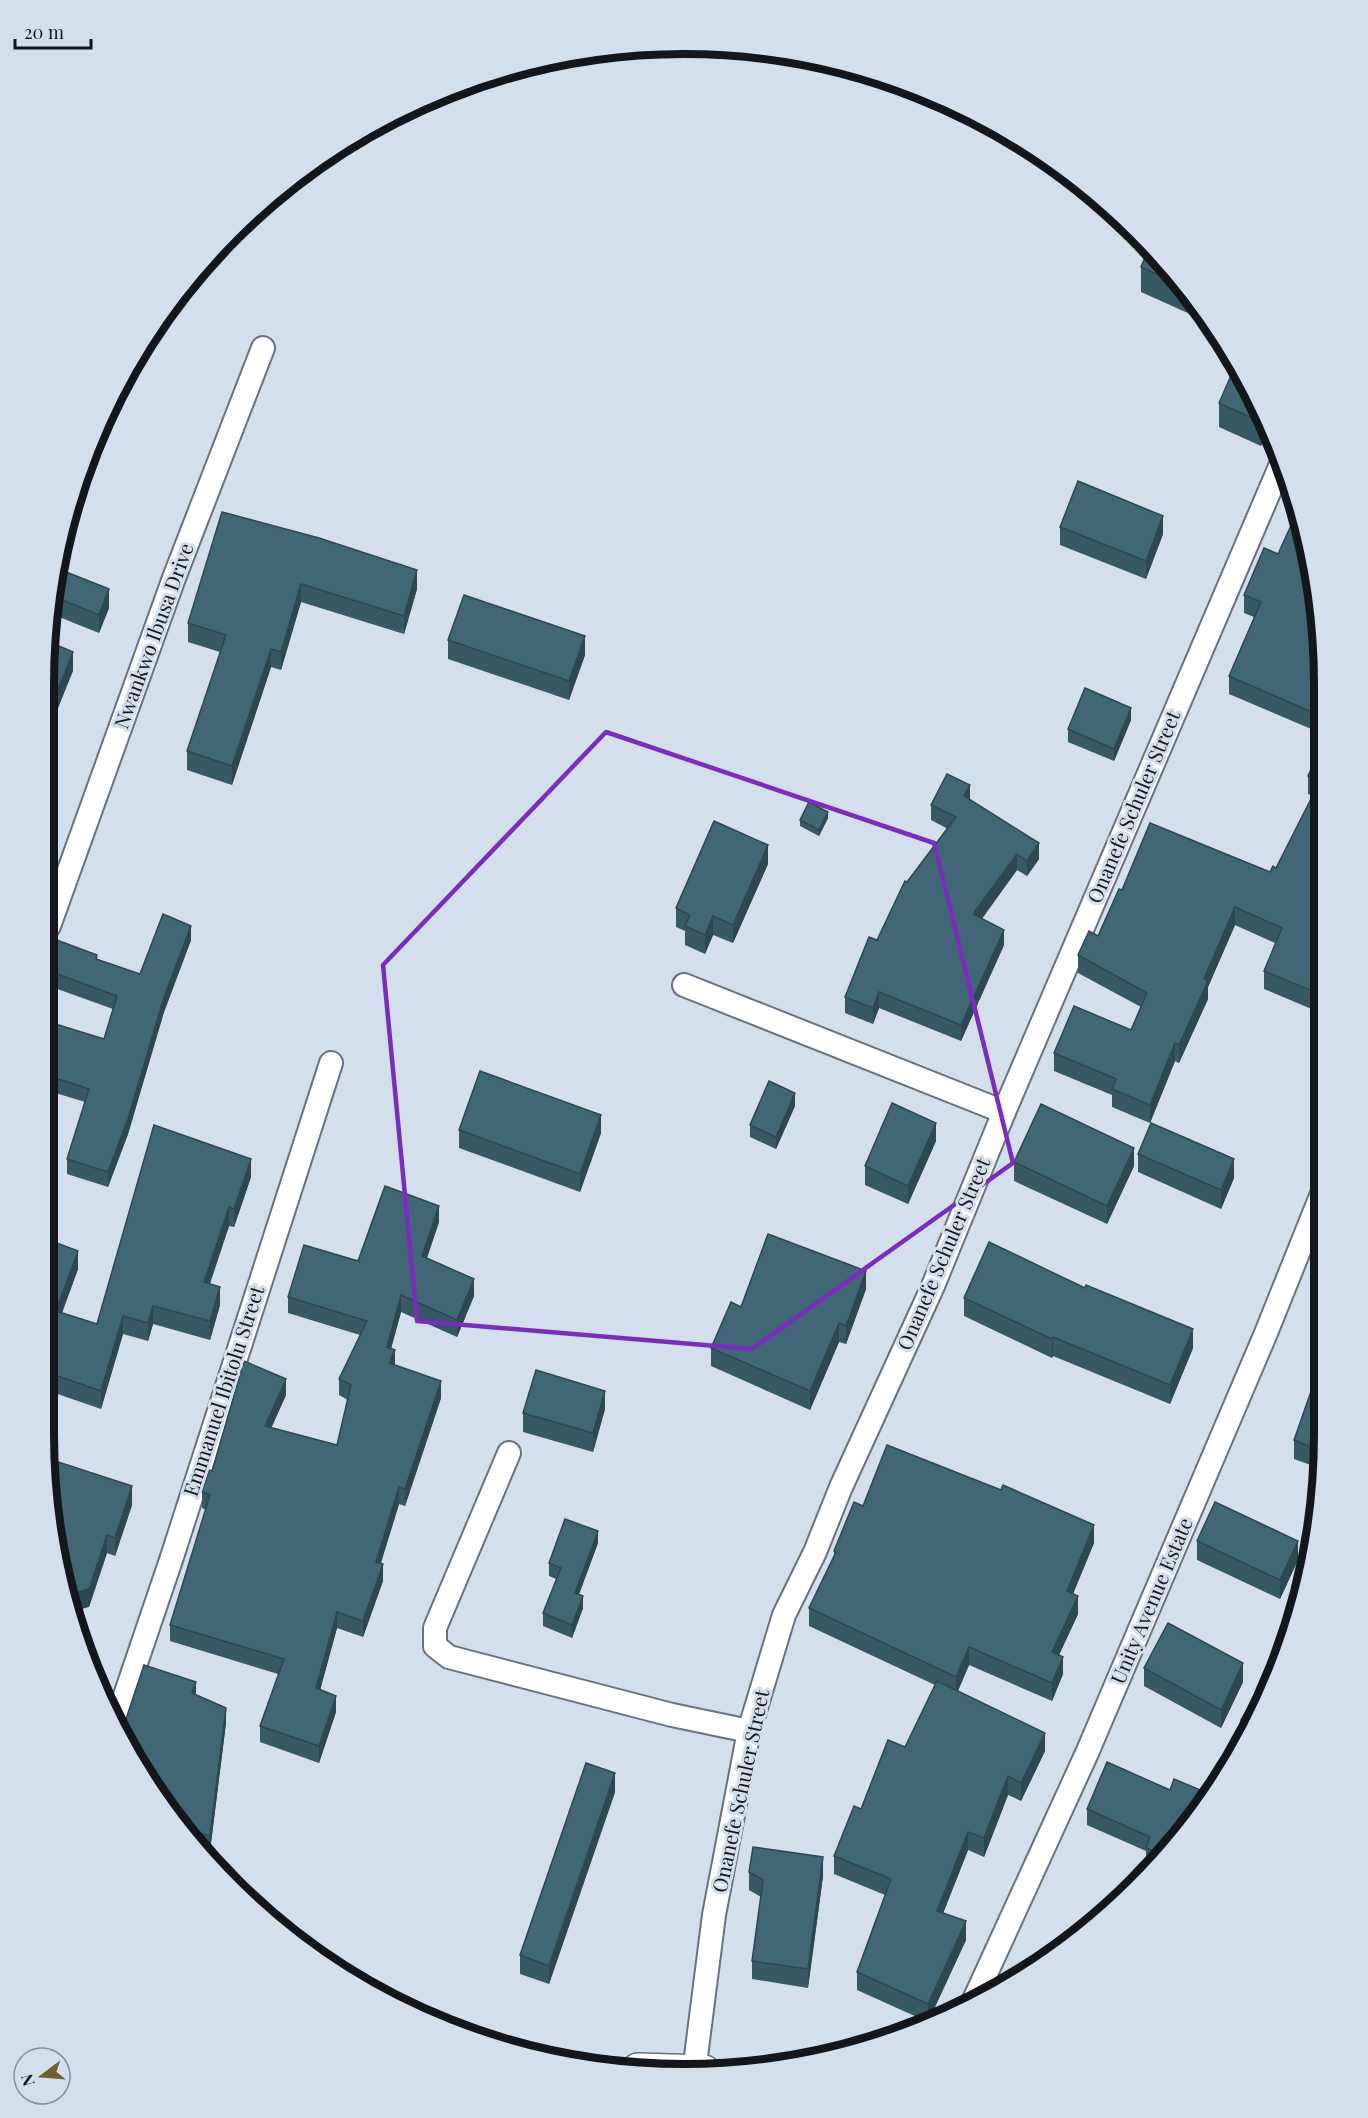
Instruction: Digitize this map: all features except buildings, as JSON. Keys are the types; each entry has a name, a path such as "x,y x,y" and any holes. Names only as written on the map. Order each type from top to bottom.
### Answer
{"street":[{"name":"Nwankwo Ibusa Drive","path":"54,912 174,578 263,348"},
{"name":"Onanefe Schuler Street","path":"700,2064 714,1915 749,1731 784,1615 816,1552 841,1487 933,1286 1004,1112 1278,472"},
{"path":"684,985 1004,1112"},
{"name":"Emmanuel Ibitolu Street","path":"119,1713 169,1568 331,1062"},
{"name":"Unity Avenue Estate","path":"978,1991 1096,1731 1262,1344 1314,1214"},
{"path":"509,1453 435,1628 435,1646 449,1658 672,1715 749,1731"}],"highlighted area":[{"path":"606,732 934,843 1013,1163 752,1349 417,1321 383,965"}]}
